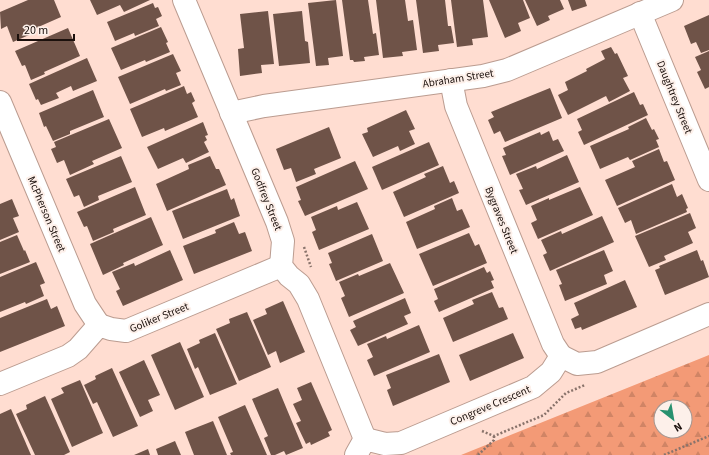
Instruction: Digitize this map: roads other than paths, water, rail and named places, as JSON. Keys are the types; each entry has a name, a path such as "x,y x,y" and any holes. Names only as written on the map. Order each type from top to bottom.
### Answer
{"street":[{"name":"Godfrey Street","path":"184,0 277,222 283,241 282,266"},
{"name":"Abraham Street","path":"231,113 264,106 483,76 507,70 672,0"},
{"name":"Daughtrey Street","path":"640,14 709,180"},
{"name":"Bygraves Street","path":"451,80 456,106 553,344 561,356"},
{"name":"McPherson Street","path":"0,102 85,304 98,325"},
{"path":"282,266 289,276 299,284 308,299 361,447"},
{"name":"Goliker Street","path":"98,325 126,331 282,266"},
{"path":"561,356 577,364 597,362 709,314"},
{"path":"0,384 68,356 78,349 98,325"},
{"name":"Congreve Crescent","path":"361,447 401,443 533,387 551,372 561,356"}]}
